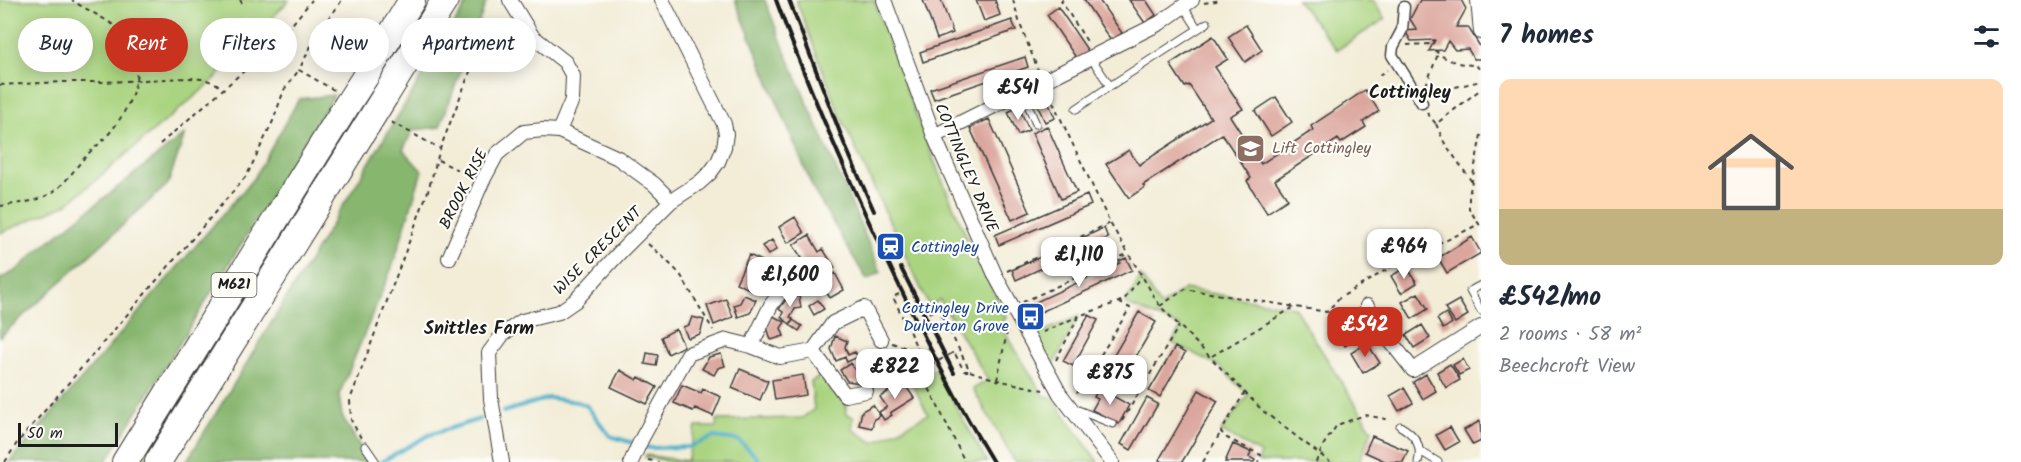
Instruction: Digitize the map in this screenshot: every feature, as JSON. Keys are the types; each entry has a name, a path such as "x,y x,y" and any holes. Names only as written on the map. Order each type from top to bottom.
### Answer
{"highway":[{"name":"M621","path":"125,462 412,0"},
{"name":"M621","path":"158,462 445,0"}],"street":[{"path":"510,0 532,36 565,62 573,76 572,100 559,131"},
{"name":"WISE CRESCENT","path":"502,462 491,399 489,353 502,334 522,321 559,312 575,301 671,201 710,173 722,154 726,134 724,124 662,0"},
{"name":"COTTINGLEY DRIVE","path":"884,0 933,136 996,276 1060,394 1112,462"},
{"path":"1478,0 1481,32"},
{"path":"933,136 1160,23 1188,3"},
{"path":"1404,7 1402,30 1392,55 1420,98"},
{"name":"BROOK RISE","path":"448,258 497,154 524,132 543,129 559,131 618,158 654,184 671,201"},
{"path":"751,346 771,305 792,277"},
{"path":"1367,306 1381,329 1413,370 1481,327"},
{"path":"632,459 688,354 727,340 780,357 813,351 833,323 864,308 881,340"},
{"path":"813,351 845,395 866,391"}],"lane":[{"path":"1188,3 1198,29"},
{"path":"1076,109 1207,23"},
{"path":"1094,57 1110,86"},
{"path":"1023,93 1036,124"},
{"path":"1481,285 1470,291 1481,311"},
{"path":"1069,406 1115,426"},
{"path":"1400,426 1411,432 1417,442 1420,451 1418,462"},
{"path":"365,446 376,462"},
{"path":"1420,451 1438,462"}],"path":[{"path":"0,206 42,198 68,179 87,154 105,139 119,121 129,101 137,72 134,49 124,33 72,0"},
{"path":"160,144 270,51 312,0"},
{"path":"1013,0 1043,83 1110,223 1160,306 1263,411 1330,462"},
{"path":"1063,0 1061,1 1094,57"},
{"path":"1396,42 1405,45 1430,44 1432,46"},
{"path":"1435,51 1465,65 1476,65 1481,71"},
{"path":"1420,98 1438,54"},
{"path":"5,462 17,443 247,175 273,121 284,90 298,70"},
{"path":"365,446 351,420 350,400 470,72"},
{"path":"0,85 187,78 204,79 217,84 223,90"},
{"path":"1420,98 1481,81"},
{"path":"1436,124 1481,89"},
{"path":"1420,98 1444,142 1472,182"},
{"path":"1160,306 1185,289 1327,312 1338,299 1426,246 1445,241 1480,225 1469,208 1481,135"},
{"path":"438,160 482,182"},
{"path":"996,276 1110,223"},
{"path":"636,236 660,254 680,274 720,343"},
{"path":"997,380 1012,307 1128,254"},
{"path":"1029,338 1079,316 1124,300 1141,276"},
{"path":"898,294 893,297 926,367 954,352 964,371 1060,394"},
{"path":"1069,406 1130,308 1118,302"},
{"path":"1211,357 1294,307"},
{"path":"929,314 938,308 970,371"},
{"path":"1049,373 1079,316"},
{"path":"1115,426 1179,326"},
{"path":"881,340 909,349 965,462"},
{"path":"909,349 916,345"},
{"path":"1203,462 1245,392"},
{"path":"1316,462 1324,444 1337,425 1365,414 1390,420 1400,426"},
{"path":"1221,432 1227,438 1261,455 1258,462"}],"green space":[{"path":"0,0 289,0 272,18 200,18 200,72 221,72 67,204 0,233"},
{"path":"469,0 487,0 480,18 458,18"},
{"path":"735,0 765,0 881,272 867,280 814,191"},
{"path":"796,0 874,0 934,161 986,278 1006,316 1002,328 1044,396 1052,397 1098,462 1015,462 973,389 988,380 940,300 929,306 839,113"},
{"path":"1297,0 1373,0 1385,19 1337,50"},
{"path":"425,72 460,72 440,127 413,130 403,150 422,171 393,265 339,395 342,416 369,462 186,462"},
{"path":"334,95 106,462 10,462 254,178 299,99"},
{"path":"185,134 168,184 0,337 0,279 17,270 37,251"},
{"path":"1141,276 1160,306 1185,289 1294,307 1372,430 1359,462 1258,462 1261,454 1221,431 1248,395 1219,366 1172,343 1181,327 1125,304"},
{"path":"1079,316 1049,373 1029,338"},
{"path":"203,360 206,365 146,462 141,462"},
{"path":"935,369 987,462 667,462 645,457 646,455 687,461 696,427 716,427 717,420 802,418 814,409 811,382 822,375 838,396 846,402 846,414 854,417 852,429 874,443 928,414 911,382"}],"building":[{"path":"923,0 941,0 953,33 937,39"},
{"path":"976,0 995,0 1000,15 984,21"},
{"path":"1084,0 1099,0 1122,33 1111,41"},
{"path":"1129,0 1146,0 1156,15 1145,23"},
{"path":"1420,0 1461,0 1466,9 1456,27 1468,27 1481,48 1481,59 1474,59 1468,49 1455,50 1448,41 1443,50 1429,51 1435,40 1411,41 1405,31 1417,30 1410,19"},
{"path":"1058,7 1088,51 1077,59 1047,15"},
{"path":"1012,20 1016,30 923,62 920,52"},
{"path":"1246,25 1262,50 1245,62 1228,37"},
{"path":"1213,36 1228,59 1215,67 1243,109 1230,116 1261,164 1313,130 1311,126 1365,90 1379,111 1363,122 1366,127 1341,143 1338,139 1275,180 1288,199 1267,213 1247,181 1251,178 1222,134 1143,185 1145,187 1129,198 1106,164 1129,150 1139,165 1211,118 1189,85 1185,87 1170,64"},
{"path":"1025,57 1028,67 934,99 930,89"},
{"path":"1045,95 1055,118 1045,122 1035,100"},
{"path":"1276,97 1292,122 1271,136 1255,111"},
{"path":"1019,107 1029,130 1018,135 1008,112"},
{"path":"989,119 1030,212 1012,220 970,128"},
{"path":"1047,126 1077,192 1061,199 1032,133"},
{"path":"1087,195 1091,205 999,245 995,235"},
{"path":"795,217 804,233 788,243 779,227"},
{"path":"1104,228 1108,238 1016,280 1012,270"},
{"path":"809,235 819,252 823,249 835,268 816,279 793,245"},
{"path":"1472,237 1481,253 1447,273 1438,258"},
{"path":"772,240 777,249 768,255 762,246"},
{"path":"749,255 769,264 756,292 736,283"},
{"path":"1126,258 1132,270 1030,317 1025,307 1120,263 1119,261"},
{"path":"1407,267 1417,283 1401,293 1391,276"},
{"path":"835,273 844,290 830,298 820,282"},
{"path":"1418,293 1428,309 1412,319 1402,302"},
{"path":"744,295 756,300 750,313 738,317 734,305 740,303"},
{"path":"799,296 801,308 795,309 790,317 793,319 790,324 781,317 784,313 779,309 787,298"},
{"path":"726,299 733,317 714,325 707,306"},
{"path":"818,300 824,309 814,315 809,306"},
{"path":"1459,300 1468,315 1455,323 1445,308"},
{"path":"1139,312 1156,322 1116,391 1099,381"},
{"path":"1446,313 1452,323 1443,329 1437,319"},
{"path":"1089,315 1098,320 1073,366 1063,361"},
{"path":"1349,315 1361,336 1345,346 1333,325"},
{"path":"773,316 785,322 781,328 784,336 771,340 767,327"},
{"path":"692,317 704,320 700,334 688,338 683,327 689,325"},
{"path":"793,320 802,326 799,331 790,325"},
{"path":"1422,325 1430,338 1414,348 1406,335"},
{"path":"676,329 684,346 668,354 661,337"},
{"path":"835,336 847,341 845,347 848,355 855,352 858,357 847,362 845,357 836,361 831,349"},
{"path":"1367,343 1380,363 1363,373 1351,353"},
{"path":"1175,347 1185,353 1160,397 1149,391"},
{"path":"647,353 658,355 656,366 645,364"},
{"path":"721,354 725,366 718,368 714,375 702,369 709,357"},
{"path":"900,357 909,369 899,376 891,363"},
{"path":"1463,359 1469,370 1459,375 1453,365"},
{"path":"851,363 854,369 863,371 860,383 847,381 840,370"},
{"path":"1450,364 1460,380 1446,388 1437,372"},
{"path":"740,369 768,381 760,400 732,388"},
{"path":"620,370 637,380 639,377 657,387 647,404 611,387"},
{"path":"1426,374 1436,391 1423,399 1413,382"},
{"path":"803,375 806,395 775,400 772,380"},
{"path":"903,382 914,398 890,413 892,415 884,420 879,412 887,407 880,397"},
{"path":"682,385 701,393 703,389 721,397 713,416 695,408 693,411 674,403"},
{"path":"1099,388 1129,405 1119,424 1092,410 1098,399 1094,397"},
{"path":"1404,388 1413,403 1399,411 1390,396"},
{"path":"1199,390 1218,401 1182,462 1159,460"},
{"path":"1147,398 1158,404 1131,450 1121,444"},
{"path":"873,405 880,416 874,419 872,428 859,425 862,411"},
{"path":"1480,421 1481,441 1473,445 1464,430"},
{"path":"1450,427 1459,442 1445,450 1436,435"},
{"path":"1372,436 1408,451 1403,462 1387,462 1365,452"},
{"path":"1233,444 1251,452 1249,457 1255,460 1254,462 1225,462"}],"waterway":[{"path":"503,412 549,398 578,402 587,406 610,436 650,448 689,447 714,437 738,440 755,455 759,462"},
{"path":"381,462 429,435 480,419"}],"railway":[{"path":"776,0 814,97 870,224 936,360 993,462"},
{"path":"789,0 844,143 874,211"},
{"path":"901,268 954,373"}],"place":[{"name":"Lift Cottingley","path":"1251,148"},
{"name":"Cottingley","path":"890,247"},
{"name":"Cottingley Drive Dulverton Grove","path":"1030,317"}],"district":[{"name":"Cottingley","path":"1410,93"},
{"name":"Snittles Farm","path":"479,329"}]}
